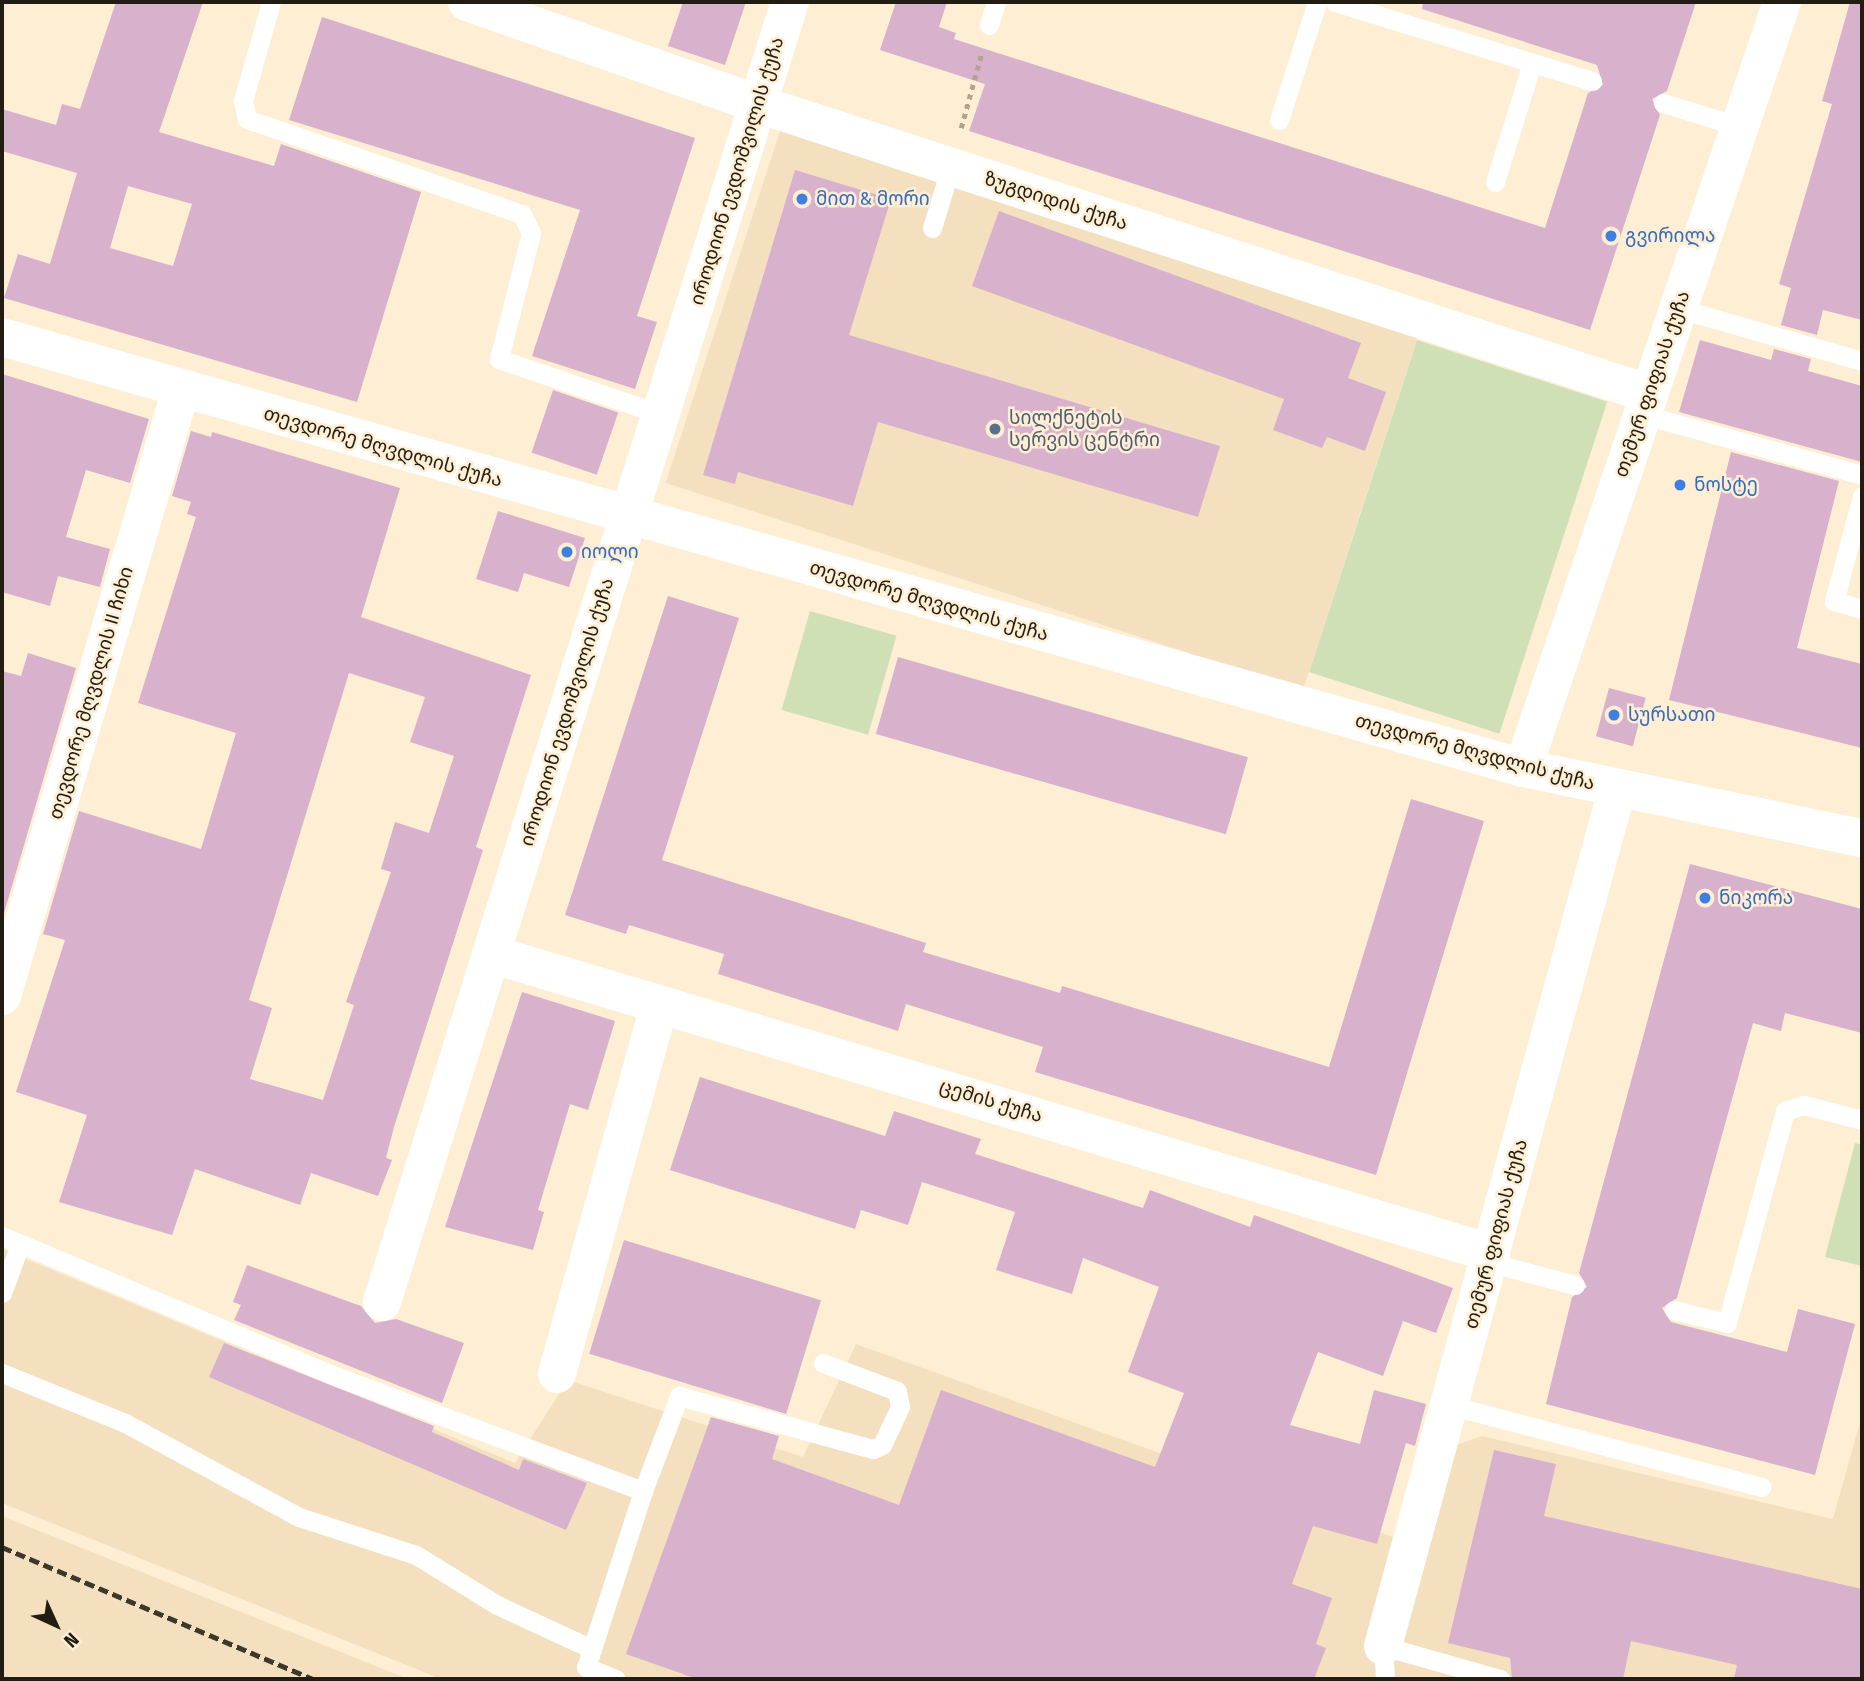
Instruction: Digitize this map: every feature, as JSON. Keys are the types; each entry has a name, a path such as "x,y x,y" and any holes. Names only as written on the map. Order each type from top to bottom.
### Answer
{"street":[{"name":"ზუგდიდის ქუჩა","path":"467,2 758,104 951,166 1644,403"},
{"name":"იროდიონ ევდოშვილის ქუჩა","path":"382,1302 790,2"},
{"name":"თემურ ფიფიას ქუჩა","path":"1523,768 1644,403 1782,2"},
{"name":"თევდორე მღვდლის ქუჩა","path":"2,337 628,517 1523,768 1617,790 1862,838"},
{"name":"თევდორე მღვდლის II ჩიხი","path":"2,996 181,389"},
{"name":"თემურ ფიფიას ქუჩა","path":"1384,1663 1449,1405 1617,790"},
{"name":"ცემის ქუჩა","path":"491,954 1489,1258"},
{"path":"557,1374 659,1005"}],"lane":[{"path":"271,2 243,102 247,119 522,214 531,233 499,359 660,414"},
{"path":"989,25 996,2"},
{"path":"1279,120 1317,2"},
{"path":"1335,2 1592,81"},
{"path":"1495,182 1532,63"},
{"path":"1663,103 1741,127"},
{"path":"932,228 951,166"},
{"path":"1677,308 1862,360"},
{"path":"1644,403 1862,475"},
{"path":"1862,496 1834,601 1862,608"},
{"path":"1674,1310 1727,1323 1785,1111 1804,1105 1862,1120"},
{"path":"2,1293 11,1240 335,1376 643,1491"},
{"path":"1489,1258 1575,1285"},
{"path":"616,1679 586,1667 643,1491 679,1396 873,1449 882,1445 900,1407 897,1391 822,1363"},
{"path":"2,1373 125,1423 299,1517 416,1555 497,1605 592,1649"},
{"path":"1449,1405 1761,1487"},
{"path":"1384,1663 1500,1679"}],"path":[{"path":"951,166 989,25"}],"shaded area":[{"path":"780,131 1417,338 1303,690 666,483"},
{"path":"2,1249 515,1463 568,1380 803,1457 856,1344 1393,1537 1415,1460 1482,1436 1833,1519 1862,1415 1862,1679 441,1679 2,1503"},
{"path":"2,1516 408,1679 2,1679"}],"green space":[{"path":"1417,340 1607,402 1499,734 1309,672"},
{"path":"810,611 897,636 868,735 782,710"},
{"path":"1855,1143 1862,1145 1862,1266 1825,1257"}],"building":[{"path":"116,2 203,2 159,132 274,166 281,144 421,192 357,402 4,298 18,254 50,264 77,173 2,151 2,109 56,125 62,104 80,109","holes":["128,186 192,204 173,266 110,248"]},
{"path":"683,2 746,2 725,65 668,46"},
{"path":"896,2 947,2 939,27 956,33 954,39 1545,228 1588,93 1603,85 1597,65 1422,9 1423,2 1696,2 1667,91 1652,99 1660,115 1590,330 969,131 985,84 880,50"},
{"path":"1850,2 1862,2 1862,320 1823,310 1817,335 1781,325 1791,288 1779,284 1832,104 1822,101"},
{"path":"322,17 695,138 637,316 657,322 635,389 532,356 580,210 289,120"},
{"path":"795,170 891,199 849,335 1220,446 1198,517 878,422 853,506 738,472 735,484 703,475"},
{"path":"999,211 1361,343 1348,378 1386,392 1365,451 1327,437 1322,448 1273,430 1284,399 972,286"},
{"path":"1700,340 1771,360 1774,349 1811,359 1808,371 1862,386 1862,462 1679,412"},
{"path":"2,374 149,419 130,483 86,470 66,537 110,549 100,587 58,576 50,606 2,592"},
{"path":"553,390 618,412 597,475 532,452"},
{"path":"191,431 211,437 212,432 400,488 361,617 531,675 476,847 483,850 394,1127 386,1158 392,1160 378,1196 311,1173 300,1205 195,1169 172,1235 59,1202 87,1115 16,1092 65,940 43,934 79,811 201,849 236,733 138,703 196,517 187,514 191,502 172,496","holes":["349,673 425,697 410,742 454,756 429,833 395,822 381,869 391,872 346,1002 354,1005 323,1100 250,1079 272,1008 249,1000"]},
{"path":"1731,452 1839,481 1797,648 1862,664 1862,748 1669,700"},
{"path":"498,511 585,538 569,587 524,573 518,592 476,579"},
{"path":"668,596 739,618 662,860 926,943 923,952 1060,993 1062,986 1329,1067 1411,799 1484,821 1376,1175 1035,1072 1043,1047 906,1004 898,1031 718,974 724,954 629,925 626,934 565,915"},
{"path":"28,653 76,668 2,920 2,671 21,676"},
{"path":"898,657 1248,757 1226,834 876,734"},
{"path":"1609,688 1646,698 1633,746 1596,736"},
{"path":"1690,864 1862,909 1862,1033 1785,1013 1781,1031 1753,1023 1677,1298 1662,1308 1671,1322 1787,1352 1798,1309 1855,1324 1815,1475 1546,1404 1572,1297 1587,1287 1579,1273"},
{"path":"522,992 615,1021 588,1110 570,1104 538,1210 544,1212 533,1250 445,1227"},
{"path":"700,1077 885,1136 894,1111 981,1139 975,1154 1143,1208 1150,1190 1250,1227 1254,1215 1453,1288 1436,1333 1403,1321 1383,1376 1318,1352 1290,1425 1360,1444 1374,1390 1426,1404 1415,1446 1406,1443 1377,1544 1313,1526 1292,1584 1332,1598 1316,1644 1326,1648 1314,1679 697,1679 626,1654 711,1417 779,1436 772,1459 899,1505 941,1390 1155,1467 1184,1393 1128,1372 1159,1287 1083,1258 1072,1294 996,1270 1015,1212 922,1182 908,1225 861,1210 855,1229 670,1170"},
{"path":"624,1240 821,1300 786,1414 589,1354"},
{"path":"247,1265 361,1306 375,1323 396,1319 464,1343 442,1403 234,1320 241,1305 233,1302"},
{"path":"224,1343 434,1426 432,1432 519,1470 523,1459 587,1483 566,1530 209,1377"},
{"path":"1494,1450 1556,1464 1544,1516 1862,1589 1862,1679 1734,1679 1737,1665 1631,1641 1623,1679 1512,1679 1510,1658 1448,1643"}],"railway":[{"path":"2,1547 313,1679"}],"place":[{"name":"მით & მორი","path":"802,199"},
{"name":"გვირილა","path":"1611,236"},
{"name":"სილქნეტის სერვის ცენტრი","path":"995,429"},
{"name":"ნოსტე","path":"1680,485"},
{"name":"იოლი","path":"567,552"},
{"name":"სურსათი","path":"1614,715"},
{"name":"ნიკორა","path":"1705,898"}]}
